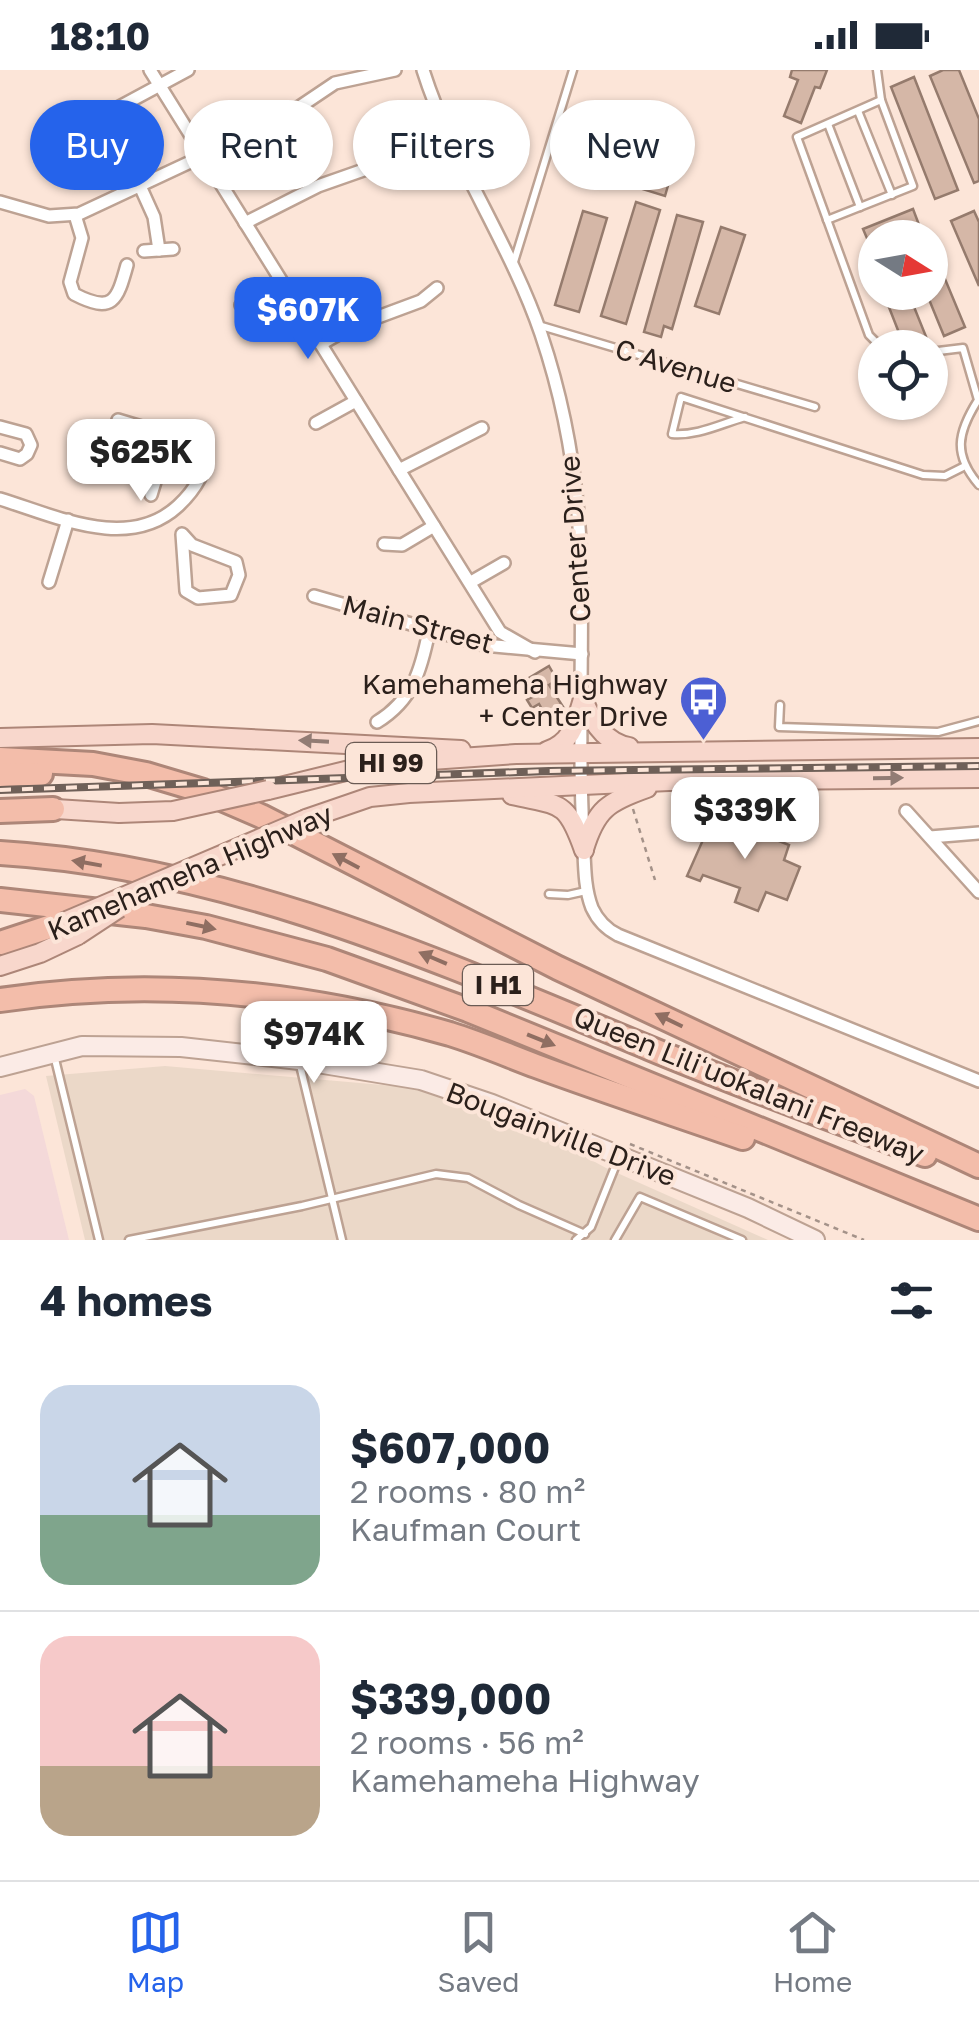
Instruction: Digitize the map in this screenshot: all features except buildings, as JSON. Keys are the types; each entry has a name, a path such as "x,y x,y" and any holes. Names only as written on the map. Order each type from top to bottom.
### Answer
{"highway":[{"path":"0,758 93,764 146,774 202,791 261,816 558,968 979,1166"},
{"path":"0,775 110,775 202,791"},
{"path":"0,811 53,809"},
{"name":"Queen Liliʻuokalani Freeway","path":"0,853 74,860 159,875 308,913 407,947 654,1050 979,1176"},
{"name":"Queen Liliʻuokalani Freeway","path":"0,900 146,916 206,927 327,959 468,1010 979,1220"},
{"path":"0,946 56,931"},
{"path":"0,1000 145,987 220,990 374,1015 453,1035 979,1220"},
{"path":"0,1010 133,994 292,1000"}],"main road":[{"path":"583,699 590,716 618,745 664,752"},
{"path":"542,753 560,747 569,737 583,699"},
{"path":"0,738 152,734 516,754"},
{"name":"Kamehameha Highway","path":"0,803 119,813 173,811 374,764 516,754 979,748"},
{"name":"Kamehameha Highway","path":"0,966 40,953 56,931 157,884 306,819 370,797 669,780 979,778"},
{"path":"584,850 592,822 603,809 620,798 669,780"},
{"path":"486,790 551,803 568,812 584,850"}],"street":[{"path":"150,70 184,124"},
{"path":"130,100 188,70"},
{"path":"308,100 350,74 395,70"},
{"name":"Center Drive","path":"422,70 443,126 537,325 556,388 577,504 583,699 580,785 587,890 594,912 606,928 618,935 979,1080"},
{"path":"246,223 318,186 353,174"},
{"path":"0,202 48,216 75,215 131,190"},
{"path":"142,190 154,218 159,250"},
{"path":"225,190 500,632 535,652"},
{"path":"75,215 82,238 70,280 74,294 103,304 113,302 127,266"},
{"path":"144,252 173,248"},
{"path":"241,305 284,284"},
{"path":"321,344 352,327 421,301 437,288"},
{"path":"316,423 356,401"},
{"path":"0,498 68,520 119,530 170,514 194,489 206,464 206,452 195,443 118,420"},
{"path":"0,427 26,434 31,445 28,454 20,459 0,453"},
{"path":"399,470 482,428"},
{"path":"150,496 170,436"},
{"path":"170,514 192,545 236,562 239,575 231,595 198,598 186,590 182,534"},
{"path":"49,582 68,520"},
{"path":"384,544 402,544 434,526"},
{"path":"471,582 504,563"},
{"name":"Main Street","path":"314,596 484,645 582,654"},
{"path":"377,722 398,707 413,687 423,663 429,631"},
{"path":"906,812 979,892"},
{"path":"930,837 979,833"},
{"name":"Bougainville Drive","path":"0,1067 82,1046 182,1047 299,1060 421,1080 620,1156 815,1240"}],"lane":[{"path":"512,268 573,70"},
{"path":"827,220 913,186 882,100 877,70"},
{"path":"867,330 797,137 882,100"},
{"path":"858,111 892,195"},
{"path":"828,124 860,207"},
{"name":"C Avenue","path":"537,325 814,408"},
{"path":"948,350 962,348 978,400 966,418 962,437 963,467 979,485"},
{"name":"C Avenue","path":"745,418 713,425 692,435 672,434 681,396 923,475 945,476 963,467"},
{"path":"780,705 779,727 938,732 979,722"},
{"path":"549,894 587,890"},
{"path":"54,1054 99,1240"},
{"path":"299,1060 342,1240"},
{"path":"576,1240 591,1227 620,1156"},
{"path":"128,1240 332,1200 420,1176 451,1174 468,1178 585,1234"},
{"path":"614,1240 640,1196 742,1240"}],"path":[{"path":"630,803 655,880"}],"shaded area":[{"path":"165,1066 417,1088 527,1125 606,1168 768,1240 85,1240 46,1076"},
{"path":"25,1089 34,1096 69,1240 0,1240 0,1095"}],"railway":[{"path":"0,790 549,771 979,766"}],"place":[{"name":"Kamehameha Highway + Center Drive","path":"703,742"}]}
